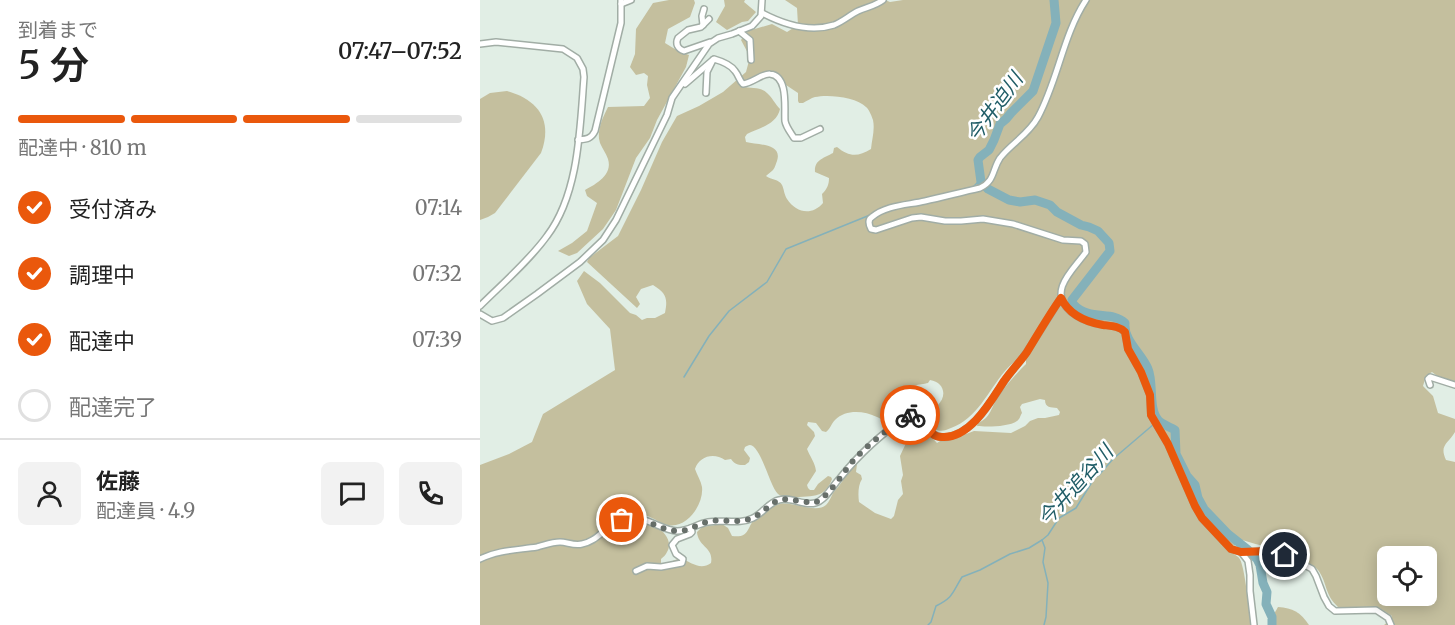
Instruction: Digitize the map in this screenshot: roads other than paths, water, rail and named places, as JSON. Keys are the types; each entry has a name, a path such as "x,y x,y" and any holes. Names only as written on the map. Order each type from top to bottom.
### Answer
{"street":[{"path":"578,140 587,139 594,131 618,39 621,2 631,0"},
{"path":"480,314 492,321 503,318 580,262 603,240 616,220 678,88 708,44 754,24 762,13 762,0"},
{"path":"762,13 791,26 817,28 833,25 884,0"},
{"path":"1086,0 1073,22 1038,116 1030,128 1001,157 986,185 888,208 871,217 869,220 871,229 876,230 921,216 961,221 983,219 1013,224 1063,240 1081,241 1085,244 1086,252 1060,289 1061,298 1071,312 1085,321 1118,327 1125,332 1128,349 1141,372 1150,395 1151,415 1168,444 1202,518 1231,549 1241,552 1270,551 1285,555 1312,569 1324,597 1335,611 1376,610 1388,618 1391,625"},
{"path":"703,25 704,9"},
{"path":"709,19 701,27 688,30 678,38 677,43 678,47 684,51 712,42"},
{"path":"739,32 750,40 751,60"},
{"path":"480,44 496,42 563,49 577,58 583,69 584,77 573,178 568,197 548,235 480,306"},
{"path":"678,88 714,59"},
{"path":"706,93 707,72 714,59"},
{"path":"714,59 731,67 744,84 766,74 772,74 778,78 785,99 785,124 795,139 820,129"},
{"path":"480,559 495,553 556,542 583,544 614,522 629,519 643,519 676,531 709,521 740,522 752,519 779,500 815,503 824,496 868,446 906,416 911,414 917,416 929,431 939,437 954,435 965,429 980,416 992,400 1061,298"},
{"path":"1430,385 1428,379 1430,377 1455,385"},
{"path":"636,571 647,566 661,567 682,563 683,559 676,554 672,545 677,539 690,534 691,528"},
{"path":"1241,552 1248,561 1254,625"}],"waterway":[{"name":"今井迫川","path":"1054,0 1056,23 1033,91 1000,124 989,150 978,160 981,182 988,189 1009,200 1020,202 1035,200 1050,205 1057,212 1098,231 1109,243 1110,251 1072,300 1073,304 1086,313 1113,317 1125,323 1127,335 1150,375 1155,415 1159,421 1175,430 1176,454 1187,476 1195,485 1204,509 1228,534 1247,549 1260,565 1272,625"},
{"path":"973,187 981,182"},
{"path":"684,377 709,336 729,311 767,282 786,249 870,215"},
{"name":"今井追谷川","path":"928,625 936,606 950,597 962,577 1010,554 1029,548 1042,540 1059,518 1076,508 1095,477 1154,424"},
{"path":"1042,540 1045,548 1043,562 1048,583 1044,625"}]}
